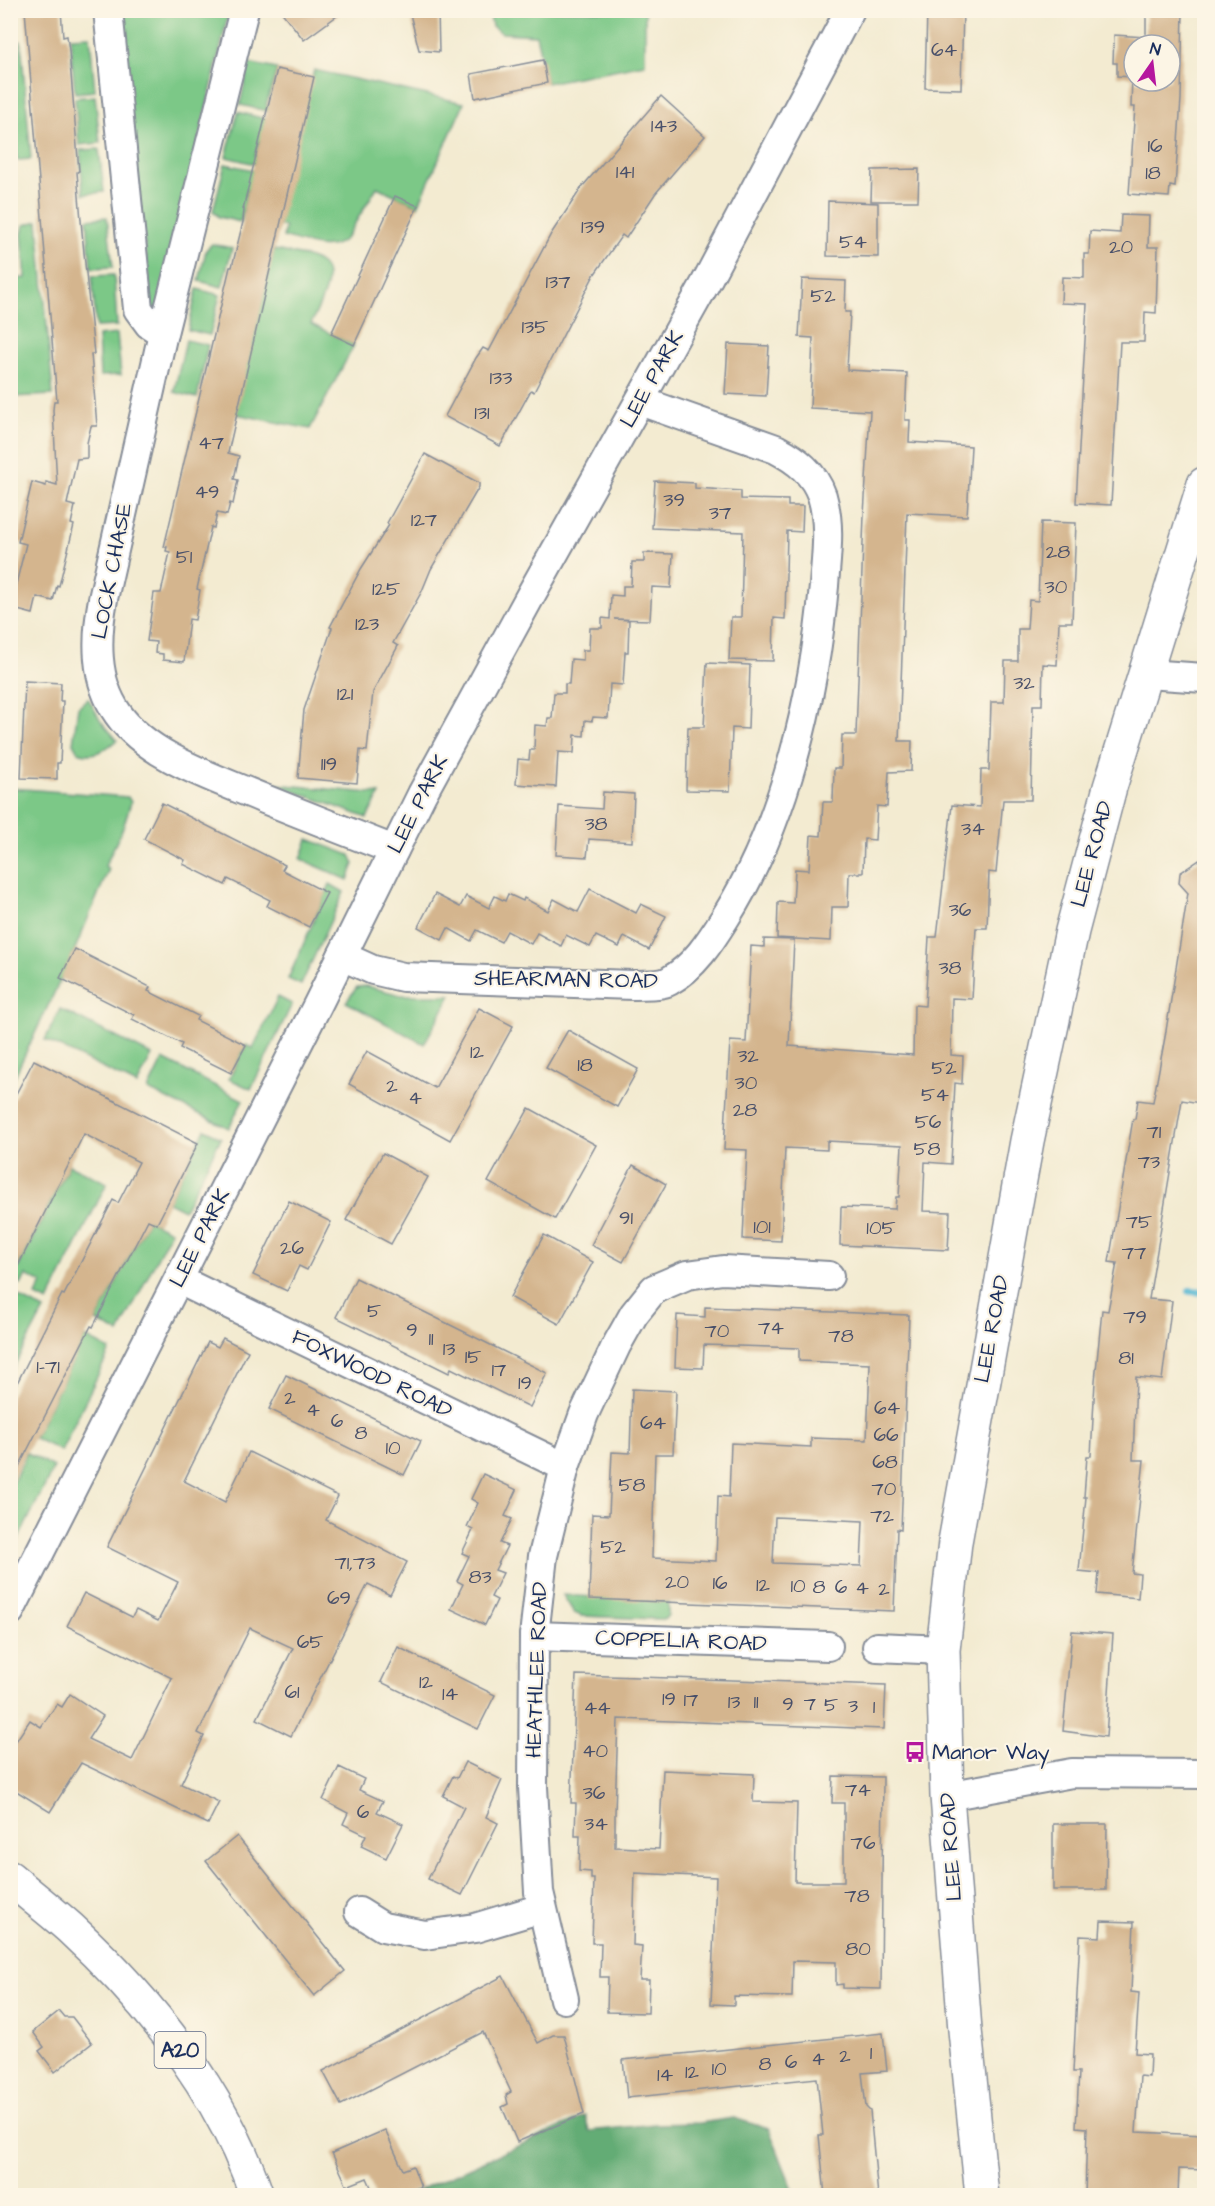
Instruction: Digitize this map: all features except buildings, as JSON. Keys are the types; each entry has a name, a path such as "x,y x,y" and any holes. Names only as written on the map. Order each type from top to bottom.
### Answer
{"main road":[{"name":"LEE ROAD","path":"982,2196 965,2030 947,1796 943,1650 955,1542 1034,1108 1075,920 1110,787 1147,674 1204,484"},
{"name":"A20","path":"10,1878 70,1928 138,1997 177,2046 209,2094 237,2147 257,2196"}],"street":[{"path":"108,10 138,309 149,324 163,333"},
{"name":"LOCK CHASE","path":"244,10 163,333 98,632 98,652 106,692 117,713 128,726 158,751 206,774 394,850"},
{"name":"LEE PARK","path":"10,1611 342,957 422,794 640,401 850,10"},
{"name":"SHEARMAN ROAD","path":"342,957 374,970 403,977 633,985 666,983 694,963 734,904 758,859 777,808 794,754 811,686 820,624 828,538 827,517 821,495 812,476 797,460 776,449 640,401"},
{"path":"1147,674 1204,678"},
{"name":"HEATHLEE ROAD","path":"564,1999 542,1908 533,1787 534,1636 543,1556 565,1467 584,1414 616,1346 634,1314 654,1289 687,1275 723,1270 829,1275"},
{"name":"FOXWOOD ROAD","path":"179,1280 565,1467"},
{"name":"COPPELIA ROAD","path":"534,1636 828,1646"},
{"path":"877,1647 943,1650"},
{"path":"947,1796 1072,1773 1204,1774"},
{"path":"359,1912 383,1927 425,1935 475,1928 542,1908"}],"green space":[{"path":"489,10 645,11 645,64 547,83 536,35 502,33 492,26"},
{"path":"119,11 229,11 161,305 152,310"},
{"path":"90,36 95,91 75,93 70,37"},
{"path":"21,41 31,159 17,160 16,145 11,145 10,43"},
{"path":"249,63 277,69 266,105 269,107 268,111 240,105"},
{"path":"314,70 464,103 418,206 377,187 346,238 332,246 316,246 283,237 285,227 279,225"},
{"path":"95,96 100,143 79,145 75,98"},
{"path":"238,112 266,119 255,156 257,157 255,164 226,157"},
{"path":"99,149 104,192 83,194 80,150"},
{"path":"225,164 254,170 249,191 247,190 241,222 219,217 213,211"},
{"path":"107,217 113,267 91,268 87,219"},
{"path":"38,221 53,395 11,397 11,279 26,278 22,234 24,225"},
{"path":"212,244 232,248 222,287 199,281 206,250"},
{"path":"274,250 310,258 325,268 327,284 311,324 354,345 310,429 236,414"},
{"path":"114,275 117,326 96,327 92,276"},
{"path":"197,289 220,295 210,335 188,330"},
{"path":"117,334 121,375 100,376 98,336"},
{"path":"186,340 208,345 197,398 174,392"},
{"path":"88,698 101,721 117,740 103,750 83,754 78,752 73,743 78,707"},
{"path":"275,784 380,794 367,818"},
{"path":"11,788 128,797 131,802 123,828 105,866 109,869 75,949 11,1084"},
{"path":"308,839 350,855 354,864 348,880 301,859"},
{"path":"330,884 344,892 301,985 288,979"},
{"path":"366,986 401,995 451,995 424,1044 346,1002 357,987"},
{"path":"278,997 292,1004 251,1089 229,1079 246,1045 253,1048"},
{"path":"60,1009 152,1055 137,1085 45,1040"},
{"path":"163,1059 243,1100 229,1128 148,1090"},
{"path":"205,1129 221,1138 184,1210 168,1202"},
{"path":"69,1165 107,1183 48,1302 36,1296 42,1283 26,1275 21,1285 12,1280"},
{"path":"148,1220 171,1231 119,1333 96,1321"},
{"path":"11,1293 44,1310 10,1372"},
{"path":"85,1337 110,1350 61,1451 34,1438"},
{"path":"27,1453 54,1467 11,1554 11,1486"},
{"path":"563,1595 668,1602 668,1615 665,1619 582,1616 574,1613"},
{"path":"585,2116 589,2131 655,2124 700,2123 734,2118 769,2129 795,2195 408,2195"}],"waterway":[{"path":"1190,1291 1204,1292"}],"place":[{"name":"Manor Way","path":"915,1752"}]}
